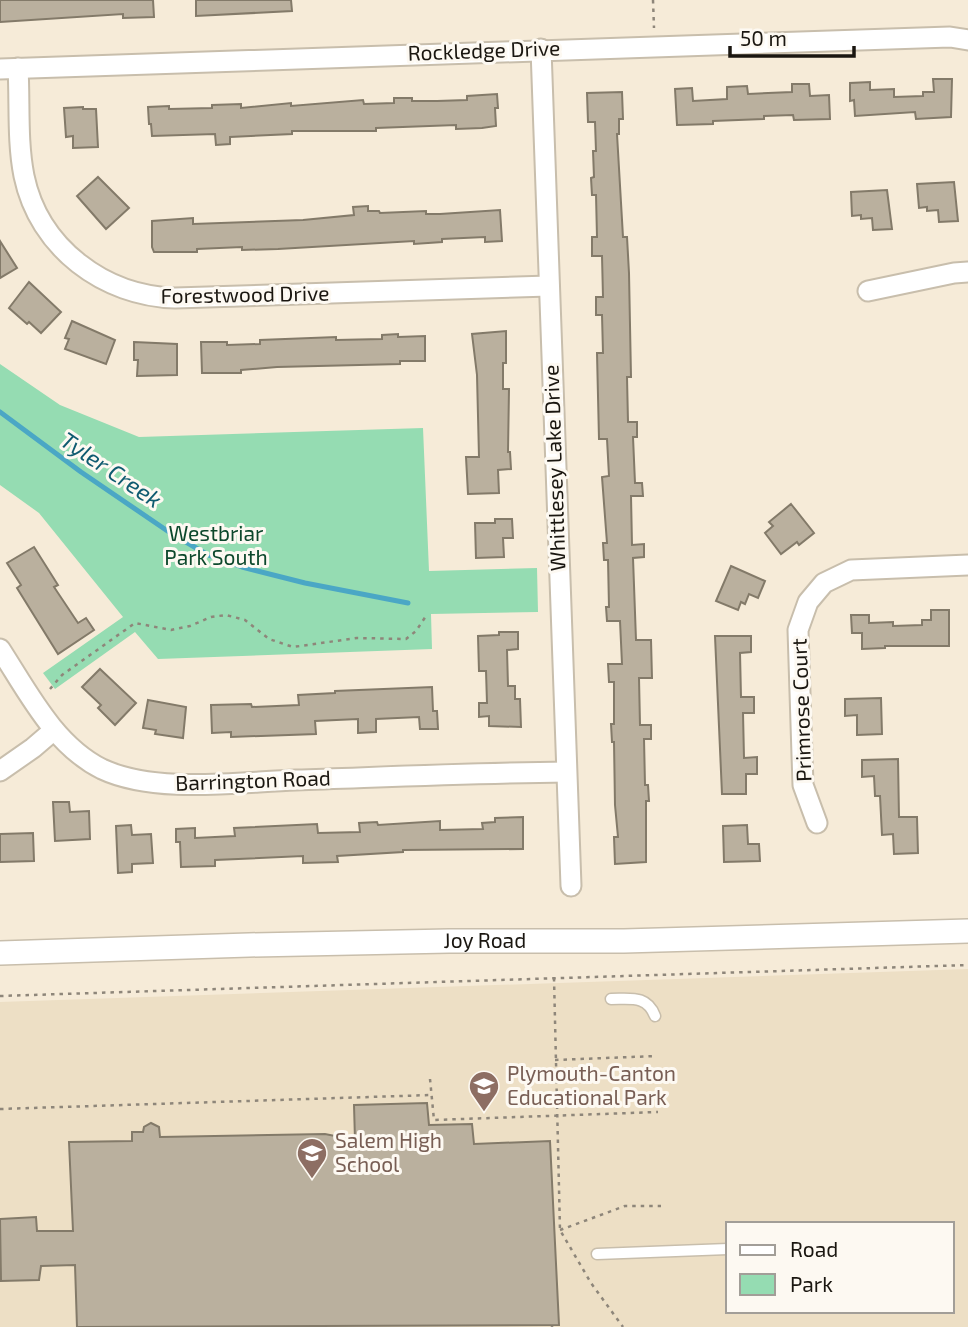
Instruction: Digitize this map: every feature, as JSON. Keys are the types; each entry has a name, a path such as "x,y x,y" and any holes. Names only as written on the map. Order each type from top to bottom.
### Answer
{"street":[{"name":"Rockledge Drive","path":"9,68 950,37 968,40"},
{"name":"Whittlesey Lake Drive","path":"541,49 571,886"},
{"name":"Forestwood Drive","path":"9,68 23,164 29,192 37,209 61,248 89,272 117,286 151,297 175,298 549,286"},
{"path":"868,291 968,272"},
{"name":"Primrose Court","path":"817,823 803,785 799,630 801,615 807,602 824,583 851,570 968,565"},
{"name":"Barrington Road","path":"0,649 54,730 72,749 101,768 144,783 566,772"},
{"path":"0,771 54,730"},
{"name":"Joy Road","path":"0,953 300,944 624,942 968,932"}],"lane":[{"path":"611,999 644,1000 652,1006 655,1017"},
{"path":"597,1254 726,1249"}],"path":[{"path":"653,0 655,46"},
{"path":"50,689 62,676 135,623 171,630 226,615 245,620 269,639 293,646 357,638 406,639 416,631 426,616"},
{"path":"0,996 968,965"},
{"path":"554,978 560,1230 623,1327"},
{"path":"555,1060 656,1056"},
{"path":"430,1079 433,1120 658,1112"},
{"path":"0,1109 431,1095"},
{"path":"560,1230 625,1206 661,1206"}],"shaded area":[{"name":"Plymouth-Canton Educational Park","path":"968,969 968,1327 0,1327 0,1002"}],"green space":[{"name":"Westbriar Park South","path":"0,364 60,405 139,437 423,428 429,571 537,568 538,612 431,614 432,649 158,659 135,632 55,689 43,673 123,617 39,513 0,485"}],"building":[{"path":"0,0 153,0 154,17 123,18 123,14 0,22"},
{"path":"196,0 291,0 292,11 196,16"},
{"path":"933,79 952,79 951,117 916,119 915,112 855,116 854,100 850,101 850,83 870,82 870,90 894,89 894,97 923,96 923,92 934,92"},
{"path":"792,84 809,84 810,96 829,95 830,119 794,120 793,115 764,116 764,119 677,125 675,89 692,88 693,101 727,99 727,87 747,86 748,94 792,92"},
{"path":"622,92 623,119 619,119 617,134 623,237 627,237 629,273 631,377 627,377 628,422 637,422 637,437 633,437 635,483 642,483 643,496 631,496 632,545 644,544 644,557 633,558 636,640 651,640 652,678 639,678 640,725 651,725 651,739 644,739 645,785 648,785 649,801 646,801 646,862 615,864 614,837 618,837 611,724 614,724 614,682 609,682 608,664 622,664 620,621 607,621 606,607 609,607 608,560 604,560 603,543 607,543 602,477 609,476 607,439 599,439 597,353 603,353 602,315 596,315 596,297 603,297 602,256 592,256 592,237 597,237 596,195 592,195 591,178 594,177 593,151 596,151 595,122 588,122 587,93"},
{"path":"497,94 496,126 482,128 456,129 456,125 376,128 376,131 292,131 292,134 230,137 230,144 216,145 215,134 152,136 149,124 148,107 212,108 212,105 241,104 241,108 363,100 364,104 394,103 394,98 412,98 412,101 467,100 467,96"},
{"path":"64,108 96,109 98,147 73,148 73,136 66,137"},
{"path":"98,177 129,208 106,229 77,196"},
{"path":"954,182 958,221 939,222 938,210 927,211 927,207 919,208 917,184"},
{"path":"887,190 892,229 873,230 872,218 852,216 851,192"},
{"path":"368,206 368,211 380,213 426,211 426,214 440,214 500,210 502,241 485,242 485,237 442,239 442,242 414,244 414,241 242,250 242,247 197,249 197,252 154,252 152,247 152,221 193,218 193,224 303,220 354,215 353,207"},
{"path":"0,241 17,268 0,278"},
{"path":"29,282 61,312 41,333 9,308"},
{"path":"72,321 115,340 106,364 65,349 69,339 65,338"},
{"path":"506,331 503,389 509,389 508,452 511,469 498,470 499,493 468,494 466,457 479,457 477,375 472,334"},
{"path":"398,334 398,337 425,336 425,361 202,373 201,342 227,342 227,345 260,344 260,340 336,337 336,340 382,339 382,335"},
{"path":"134,342 177,344 177,375 137,376 138,360 134,360"},
{"path":"791,504 814,533 781,554 765,533 773,526 769,522"},
{"path":"495,519 512,519 513,538 503,538 504,557 476,558 475,523 495,523"},
{"path":"34,547 58,585 54,587 78,623 86,618 94,630 58,654 17,588 21,585 7,563"},
{"path":"731,566 765,581 758,598 749,594 745,604 741,602 738,610 716,601"},
{"path":"931,610 949,610 949,646 885,646 862,649 862,633 852,633 851,615 869,615 869,623 922,625 922,620 931,620"},
{"path":"499,632 518,632 518,649 507,650 508,686 515,686 515,699 520,699 521,727 489,726 489,716 479,717 479,703 487,703 486,671 479,671 478,636 499,635"},
{"path":"715,636 751,636 751,652 740,653 741,697 754,697 754,713 743,713 744,758 757,757 757,774 746,774 746,794 722,794"},
{"path":"100,669 136,703 115,725 98,708 101,705 82,687"},
{"path":"432,687 433,711 437,711 438,729 420,729 419,717 376,719 376,732 358,733 358,719 315,721 316,734 231,737 231,732 212,733 211,705 299,705 298,695"},
{"path":"881,698 882,734 857,735 857,715 845,716 845,699"},
{"path":"148,700 186,707 183,738 155,734 156,730 143,728"},
{"path":"898,759 899,817 917,817 918,853 894,854 893,834 882,835 880,796 875,796 874,776 862,777 862,760"},
{"path":"53,802 69,802 70,812 89,811 90,839 55,841"},
{"path":"523,817 523,849 403,850 337,856 338,862 303,863 303,856 215,860 215,866 181,867 180,842 176,842 176,829 195,828 195,838 235,836 234,828 317,824 318,833 360,832 359,823 377,822 378,825 440,821 440,830 483,829 482,823 495,822 495,818"},
{"path":"131,825 132,835 151,834 153,863 132,864 132,872 118,873 116,826"},
{"path":"747,825 748,844 759,844 760,861 724,862 723,826"},
{"path":"33,833 34,861 0,862 0,834"},
{"name":"Salem High School","path":"427,1103 429,1125 472,1124 474,1144 550,1141 559,1325 77,1327 75,1265 41,1266 39,1280 1,1281 0,1219 36,1217 37,1231 73,1231 69,1142 132,1141 132,1132 143,1132 144,1127 151,1123 159,1127 160,1137 325,1134 355,1140 354,1105"}],"waterway":[{"name":"Tyler Creek","path":"0,412 81,472 208,555 305,583 408,603"}],"place":[{"name":"Plymouth-Canton Educational Park","path":"484,1113"},
{"name":"Salem High School","path":"312,1180"}]}
